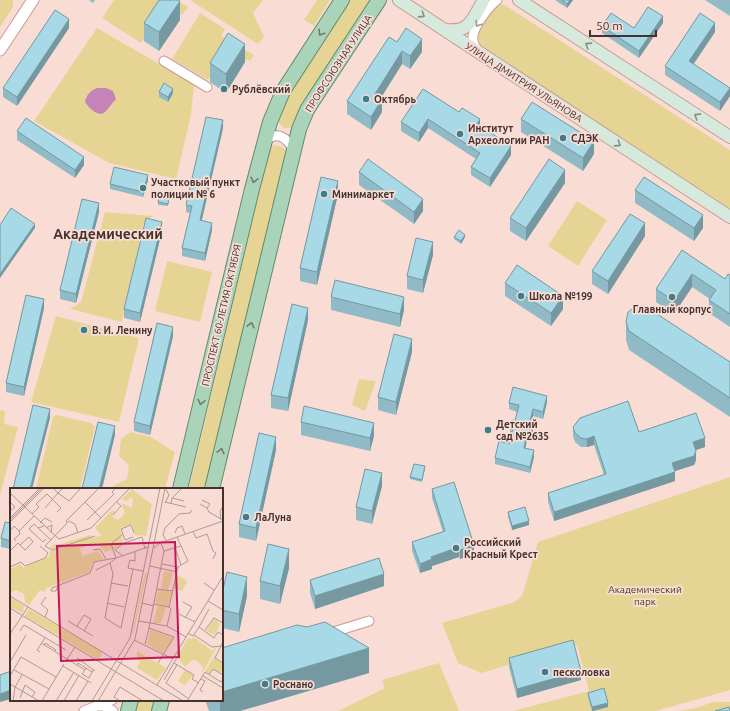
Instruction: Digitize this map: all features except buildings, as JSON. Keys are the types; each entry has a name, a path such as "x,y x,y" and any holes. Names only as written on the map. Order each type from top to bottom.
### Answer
{"main road":[{"path":"264,142 283,91 342,0"},
{"name":"ПРОФСОЮЗНАЯ УЛИЦА","path":"294,150 299,129 307,110 379,0"},
{"name":"УЛИЦА ДМИТРИЯ УЛЬЯНОВА","path":"399,0 730,217"},
{"path":"445,30 454,31 470,24 483,0"},
{"path":"518,1 730,137"},
{"name":"ПРОСПЕКТ 60-ЛЕТИЯ ОКТЯБРЯ","path":"180,488 264,142"},
{"path":"212,488 294,150"},
{"path":"128,711 131,701"},
{"path":"159,711 162,701"}],"street":[{"path":"0,50 33,0"},
{"path":"479,52 472,40 473,33 490,5 497,0"},
{"path":"164,61 206,87"},
{"path":"264,142 269,138 281,136 290,143 294,150"},
{"path":"316,637 369,621"},
{"path":"84,711 110,701"},
{"path":"97,706 104,706 113,711"}],"green space":[{"path":"0,0 13,0 13,7 0,27"},
{"path":"114,0 177,0 188,7 182,15 165,5 141,43 102,18"},
{"path":"190,0 263,0 253,13 264,37 258,44"},
{"path":"317,0 330,0 314,26 304,20"},
{"path":"350,0 371,0 294,124 289,128 285,128 279,121 288,99"},
{"path":"495,4 505,5 730,150 730,209 478,45 476,34"},
{"path":"200,13 225,29 221,36 254,55 250,61 228,50 208,80 172,59"},
{"path":"97,28 194,84 191,115 176,179 109,163 34,121"},
{"path":"276,145 284,148 286,153 205,488 189,488 269,150"},
{"path":"577,201 607,220 578,266 548,246"},
{"path":"105,212 153,216 143,224 122,322 70,309 81,302"},
{"path":"167,261 212,272 200,322 155,311"},
{"path":"56,316 139,338 119,422 31,402"},
{"path":"359,379 376,381 365,411 352,405"},
{"path":"0,410 5,411 4,424 18,427 0,495"},
{"path":"56,415 91,423 95,427 80,488 36,488 53,417"},
{"path":"130,432 151,437 175,452 165,488 112,488 113,486 127,479 129,465 119,456 121,439"},
{"name":"Академический парк","path":"730,477 730,690 656,711 513,711 589,691 577,645 481,673 458,663 442,623 512,603 519,599 523,593 538,542"},
{"path":"439,663 459,711 338,711 385,688 382,680"},
{"path":"138,701 155,701 153,711 135,711"},
{"path":"713,702 730,702 730,711 678,711 696,708"}],"shaded area":[{"path":"97,88 106,88 113,91 116,99 106,111 100,114 94,112 85,102 89,93"}],"place":[{"name":"Рублёвский","path":"224,89"},
{"name":"Октябрь","path":"366,99"},
{"name":"Институт Археологии РАН","path":"460,134"},
{"name":"СДЭК","path":"563,138"},
{"name":"Участковый пункт полиции № 6","path":"143,188"},
{"name":"Минимаркет","path":"324,194"},
{"name":"Школа №199","path":"521,296"},
{"name":"Главный корпус","path":"672,297"},
{"name":"В. И. Ленину","path":"84,330"},
{"name":"Детский сад №2635","path":"488,430"},
{"name":"ЛаЛуна","path":"246,517"},
{"name":"Российский Красный Крест","path":"456,548"},
{"name":"песколовка","path":"545,672"},
{"name":"Роснано","path":"265,684"}],"district":[{"name":"Академический","path":"108,234"}]}
